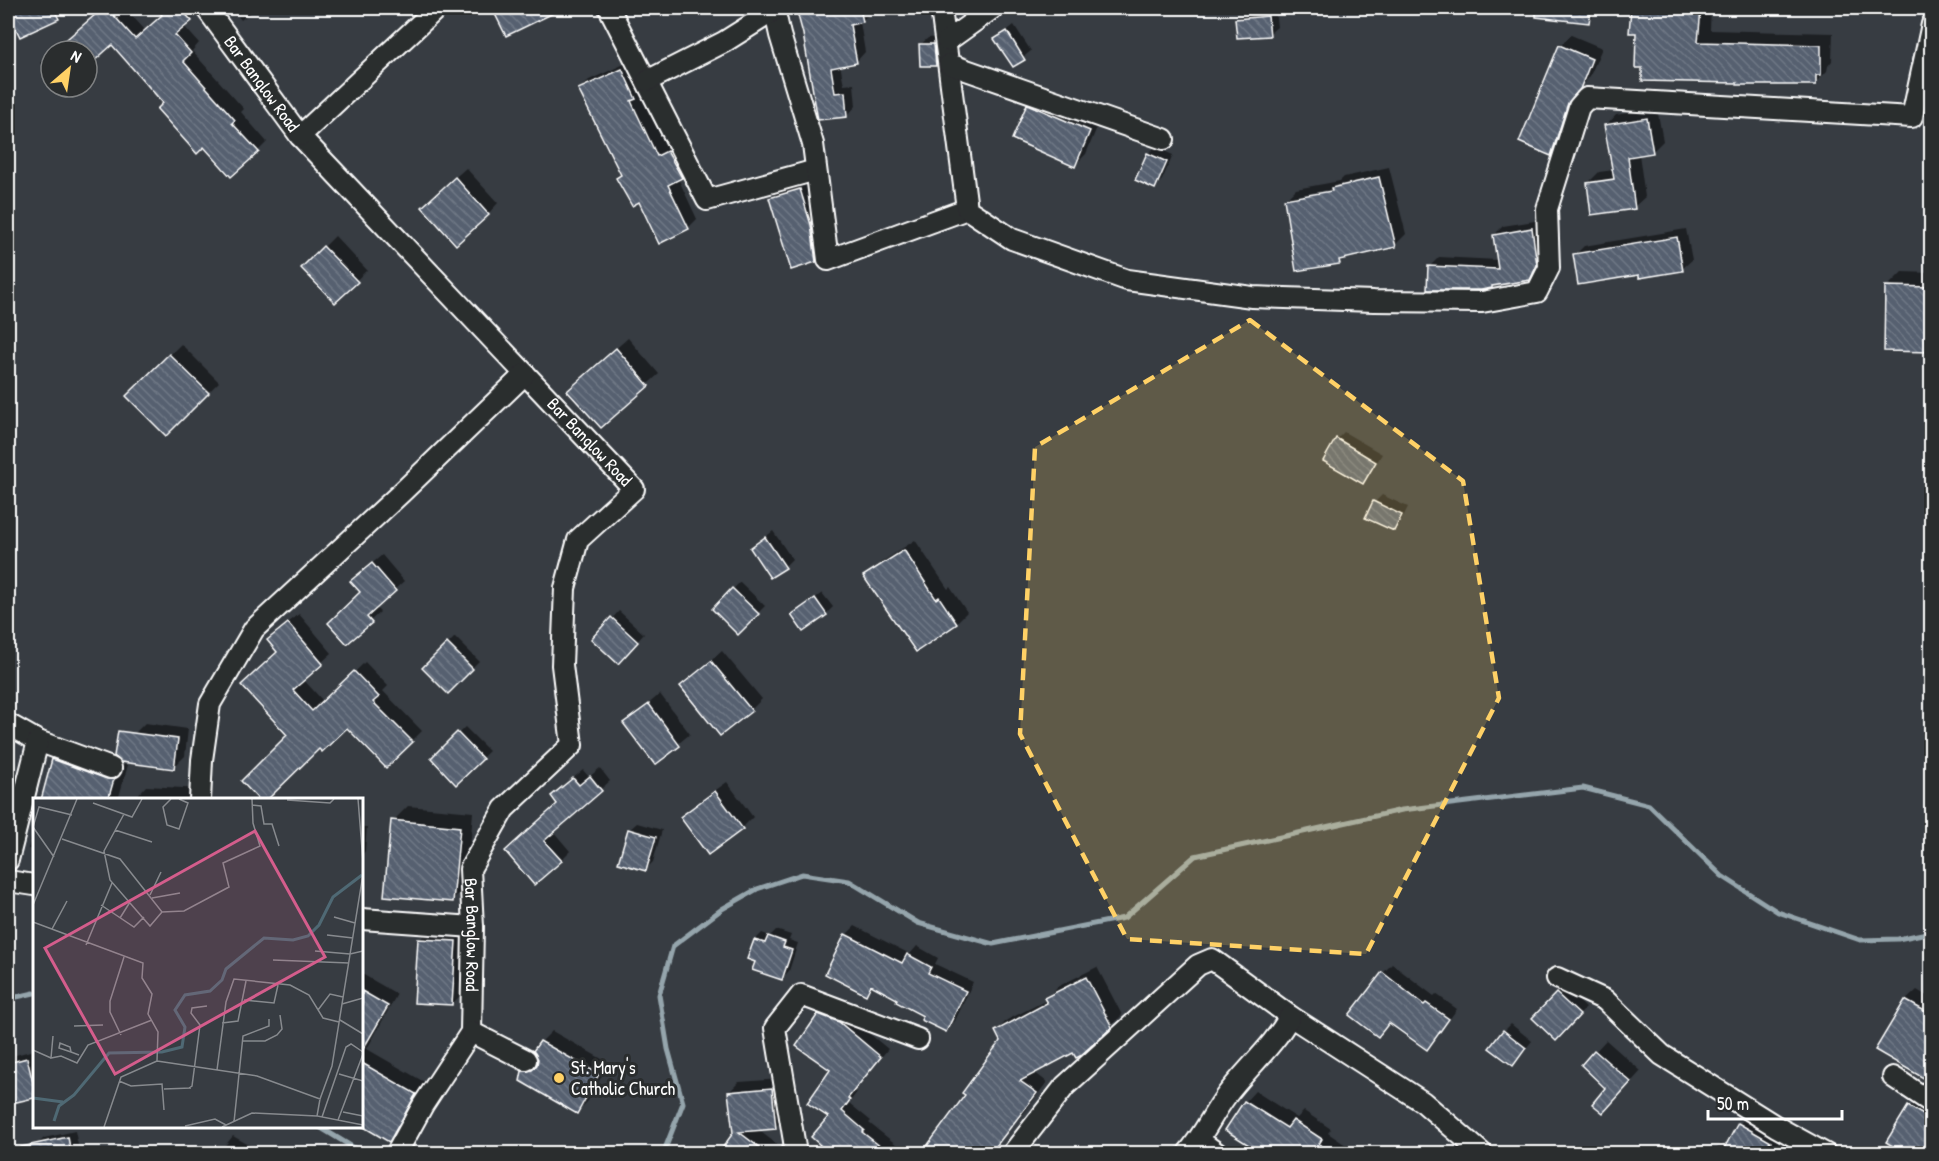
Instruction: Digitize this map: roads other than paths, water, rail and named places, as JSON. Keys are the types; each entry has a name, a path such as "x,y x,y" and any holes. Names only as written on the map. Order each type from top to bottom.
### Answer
{"street":[{"name":"Bar Banglow Road","path":"206,8 300,136 634,489 578,540 565,588 562,665 572,745 504,809 470,869 473,927 471,1032"},
{"path":"300,136 437,8"},
{"path":"609,8 707,200 816,170"},
{"path":"941,8 967,209 1012,239 1127,280 1252,297 1374,301 1482,302 1537,292 1549,268 1547,209 1580,107 1587,98 1912,117 1932,24"},
{"path":"947,41 993,8"},
{"path":"647,81 724,42 775,9 780,35 813,144 828,260 967,209"},
{"path":"949,64 1164,139"},
{"path":"200,798 202,760 210,704 254,629 525,374"},
{"path":"8,724 38,741 111,768"},
{"path":"8,860 38,741"},
{"path":"8,881 33,885"},
{"path":"363,919 473,927"},
{"path":"1012,1154 1065,1086 1198,965 1212,959 1290,1016 1423,1102 1483,1154"},
{"path":"1557,978 1605,1000 1662,1055 1777,1127 1826,1154"},
{"path":"791,1154 795,1147 775,1028 801,994 918,1039"},
{"path":"1218,1154 1193,1147 1225,1097 1282,1032 1290,1016"},
{"path":"396,1154 423,1105 471,1032 526,1060"},
{"path":"1893,1077 1932,1103"}],"waterway":[{"path":"663,1154 683,1103 668,1049 659,995 673,946 722,909 757,889 802,874 849,881 918,923 993,944 1124,918 1195,856 1402,810 1583,788 1649,805 1722,876 1778,912 1860,940 1898,939 1932,932"},
{"path":"8,999 33,993"},
{"path":"321,1128 364,1154"}],"place":[{"name":"St. Mary's Catholic Church","path":"559,1078"}]}
